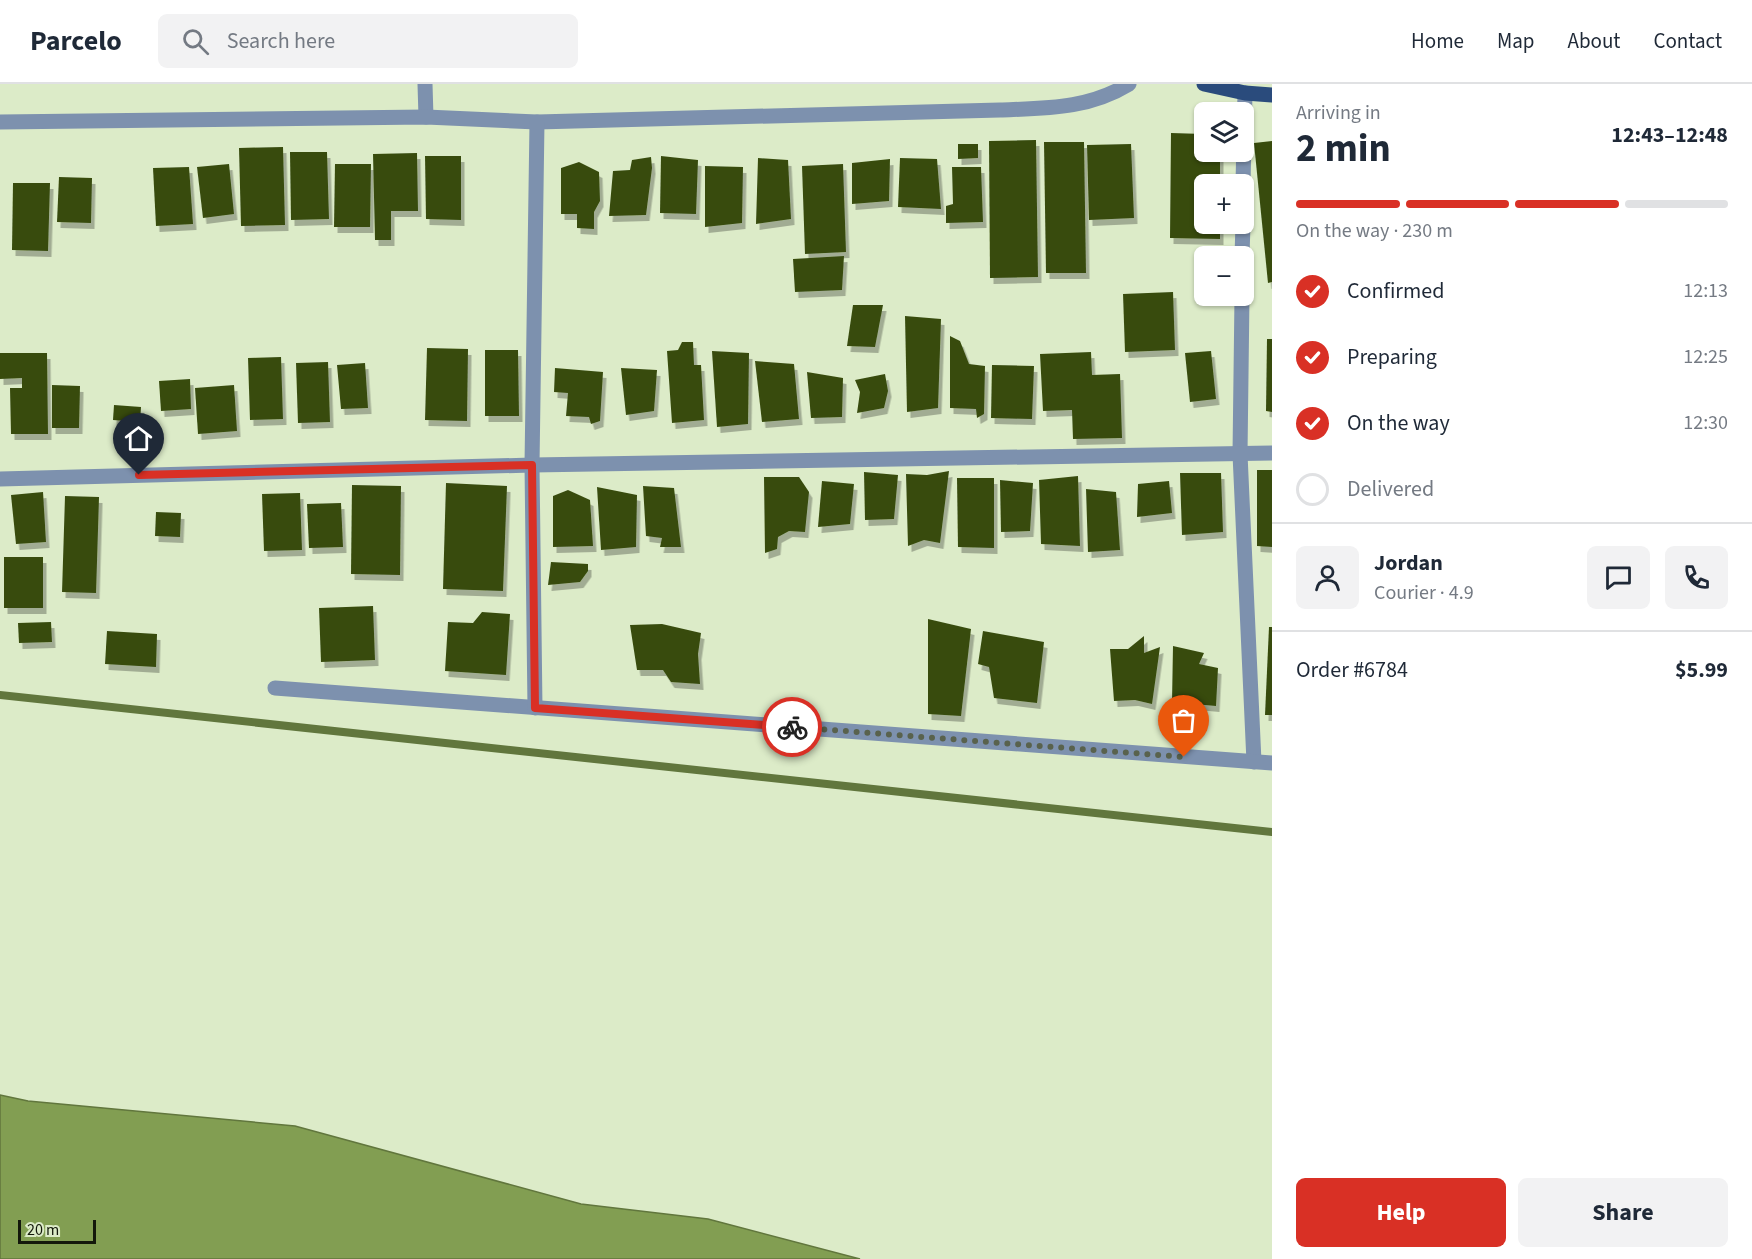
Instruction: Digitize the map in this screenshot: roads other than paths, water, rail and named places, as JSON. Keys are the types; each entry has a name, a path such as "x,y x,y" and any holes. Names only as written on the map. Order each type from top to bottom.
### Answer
{"main road":[{"path":"1204,84 1245,93 1272,95"}],"street":[{"path":"425,84 426,117"},
{"path":"0,122 426,117 537,122 1066,108 1115,92 1129,84"},
{"path":"1243,174 1245,93"},
{"path":"535,708 532,465 537,122"},
{"path":"1242,306 1240,454 1254,762"},
{"path":"0,479 532,465 1272,453"},
{"path":"275,688 1272,763"}],"waterway":[{"path":"0,695 1272,832"}]}
